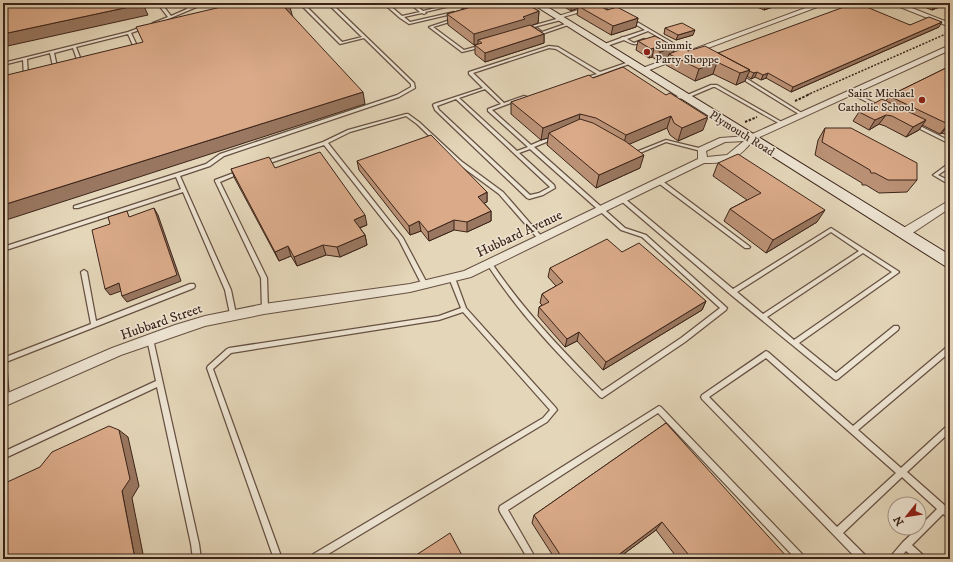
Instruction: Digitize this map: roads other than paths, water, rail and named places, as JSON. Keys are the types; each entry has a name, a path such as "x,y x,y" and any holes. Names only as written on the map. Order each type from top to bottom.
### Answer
{"main road":[{"name":"Plymouth Road","path":"535,3 950,262"}],"street":[{"path":"559,18 604,3"},
{"path":"641,70 825,3"},
{"path":"893,3 950,25"},
{"path":"750,138 852,93 950,47"},
{"name":"Hubbard Avenue","path":"702,155 719,162 740,152 750,138"},
{"name":"Hubbard Avenue","path":"337,298 425,285 452,278 540,239 659,182 723,140 750,138"},
{"path":"904,233 950,203"},
{"name":"Hubbard Street","path":"4,400 150,339 198,322 233,314 337,298"}],"lane":[{"path":"160,3 170,17"},
{"path":"185,3 190,9"},
{"path":"3,64 129,33 204,3"},
{"path":"301,3 341,43 365,37"},
{"path":"76,207 208,165 222,155 398,96 413,88 413,84 329,3"},
{"path":"384,3 409,23 454,13 462,13"},
{"path":"411,3 424,13"},
{"path":"401,17 424,13 460,3"},
{"path":"604,3 622,15"},
{"path":"462,18 431,27 463,51 482,44"},
{"path":"524,29 559,18"},
{"path":"628,19 691,52 702,54"},
{"path":"529,32 537,29 542,33 569,24"},
{"path":"603,46 648,30"},
{"path":"129,33 137,50"},
{"path":"652,38 658,36"},
{"path":"623,38 634,44 646,40"},
{"path":"74,47 81,67"},
{"path":"503,104 470,73 549,47 557,48 600,74"},
{"path":"52,53 57,75"},
{"path":"25,59 27,82"},
{"path":"577,81 630,63"},
{"path":"618,68 624,72"},
{"path":"735,73 803,115"},
{"path":"666,99 686,97 712,86 716,86 783,124"},
{"path":"458,98 553,188 541,194 530,197 437,110 435,105 486,88"},
{"path":"852,93 885,109"},
{"path":"488,263 504,289 534,326 602,395 683,340 724,308 644,236 623,229 489,110 533,95"},
{"path":"260,164 325,144 349,131 407,115 418,123 459,162 501,193 540,239"},
{"path":"911,123 950,143"},
{"path":"516,152 557,136"},
{"path":"625,152 631,155 666,141 702,155"},
{"path":"325,144 401,239 425,285"},
{"path":"950,165 936,175 950,183"},
{"path":"245,169 217,181 264,278 265,309"},
{"path":"177,175 228,290 233,314"},
{"path":"659,182 747,247"},
{"path":"3,249 184,190"},
{"path":"622,199 836,377 896,328"},
{"path":"732,292 831,230 896,272 794,343"},
{"path":"762,317 863,251"},
{"path":"84,272 94,325"},
{"path":"313,559 545,420 554,410 464,309 452,278"},
{"path":"4,400 3,361 192,286"},
{"path":"278,559 210,368 229,351 439,318 464,309"},
{"path":"150,339 196,544 197,559"},
{"path":"853,430 950,348"},
{"path":"863,559 704,398 766,354 950,515"},
{"path":"3,456 160,383"},
{"path":"532,559 503,509 658,409 801,559"},
{"path":"837,533 950,427"},
{"path":"894,559 942,508"},
{"path":"906,545 921,559"}],"place":[{"name":"Summit Party Shoppe","path":"647,52"},
{"name":"Saint Michael Catholic School","path":"922,100"}]}
